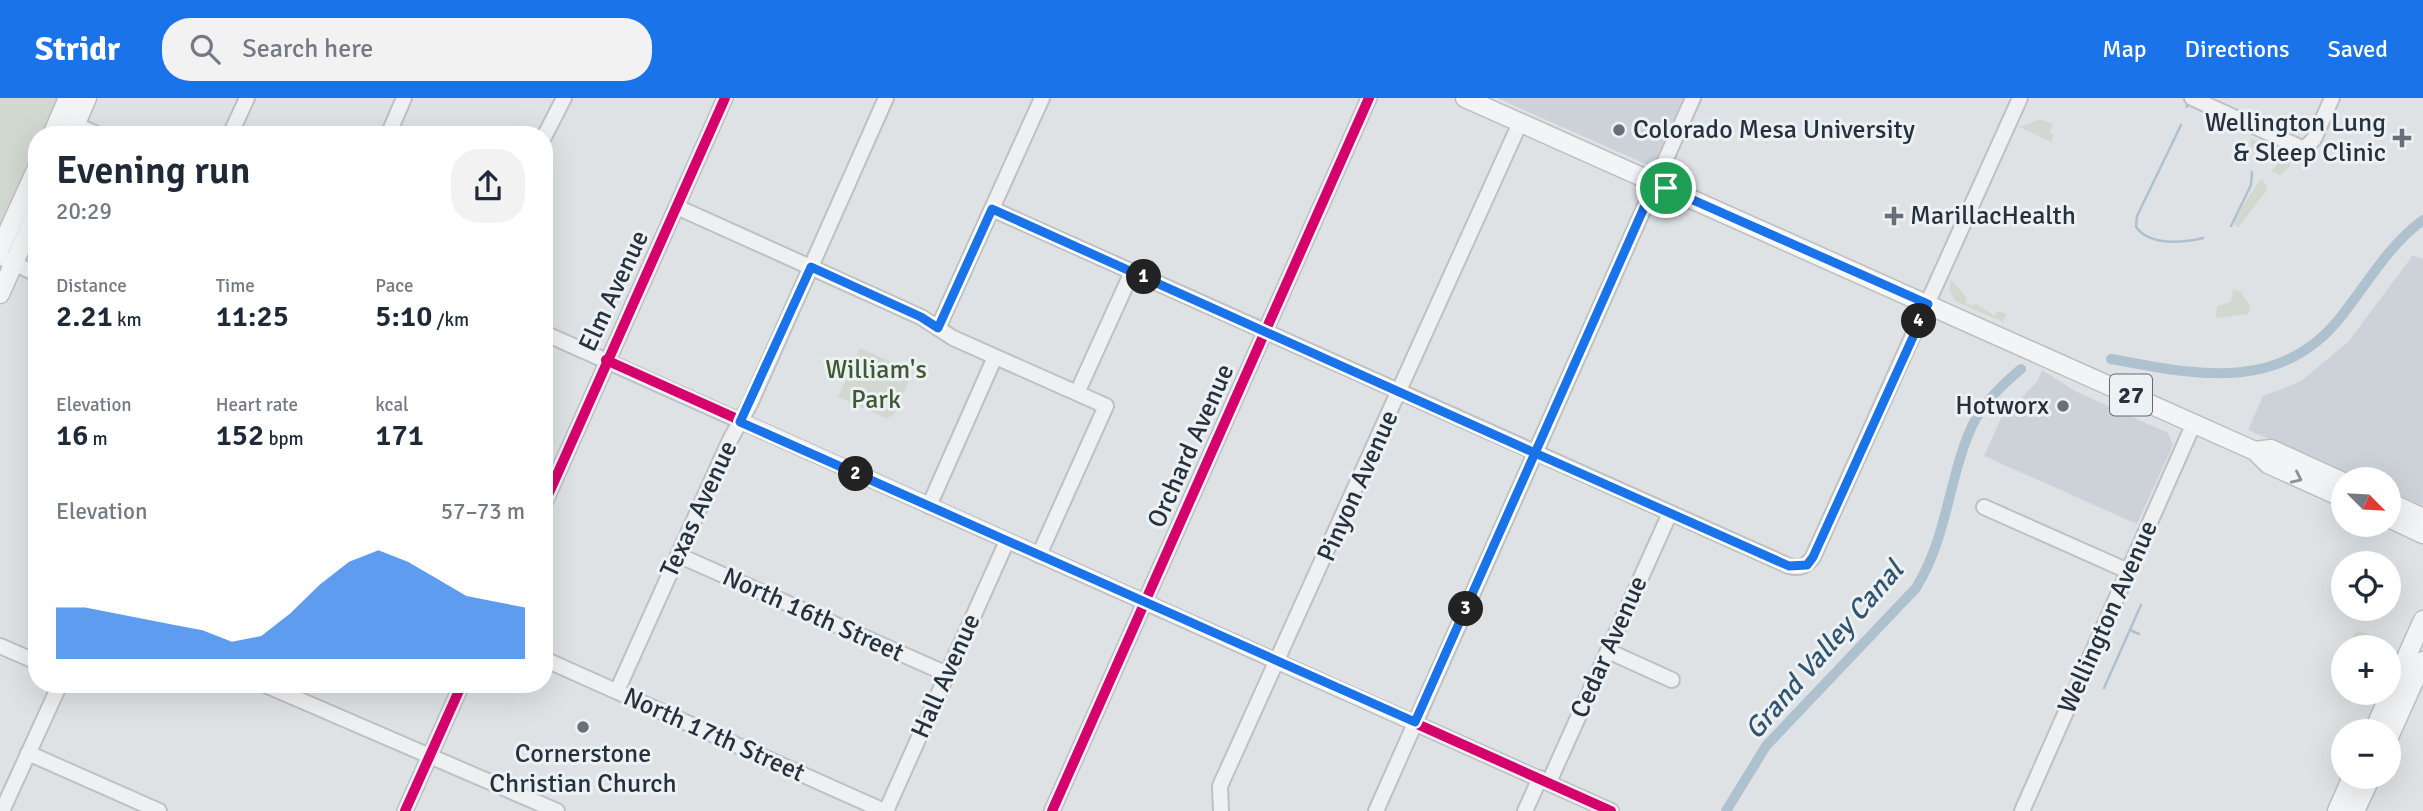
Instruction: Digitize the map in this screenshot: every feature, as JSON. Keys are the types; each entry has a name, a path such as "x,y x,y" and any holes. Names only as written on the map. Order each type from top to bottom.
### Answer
{"main road":[{"path":"68,98 69,125"},
{"path":"69,125 87,98"},
{"name":"27","path":"1465,98 2194,423 2255,451 2268,464 2331,493"},
{"path":"0,249 28,188"},
{"path":"0,294 7,260 28,226"},
{"name":"27","path":"2255,451 2272,449 2331,476"},
{"path":"2401,508 2423,518"},
{"path":"2401,524 2423,534"},
{"path":"2401,686 2423,620"},
{"path":"2401,691 2423,661"},
{"path":"2337,811 2347,789"},
{"path":"2356,811 2366,789"}],"street":[{"path":"234,126 247,98"},
{"path":"392,126 404,98"},
{"path":"549,126 564,98"},
{"name":"Elm Avenue","path":"553,483 725,98"},
{"name":"Texas Avenue","path":"617,691 886,98"},
{"path":"938,328 1042,98"},
{"name":"Orchard Avenue","path":"1052,811 1369,98"},
{"path":"1376,811 1693,98"},
{"path":"992,209 1789,566 1807,565 1813,557 2020,98"},
{"path":"2192,98 2304,149 2314,139 2332,98"},
{"name":"Pinyon Avenue","path":"1221,811 1220,786 1520,123"},
{"path":"677,207 921,317 953,338 1106,406 1039,555"},
{"path":"7,260 28,270"},
{"path":"1077,393 1132,272"},
{"path":"553,337 1611,811"},
{"path":"929,506 995,357"},
{"name":"Wellington Avenue","path":"2022,811 2194,423"},
{"path":"1984,507 2128,571"},
{"name":"Cedar Avenue","path":"1525,811 1544,780 1608,651 1670,513"},
{"name":"Hall Avenue","path":"885,811 1007,541"},
{"name":"North 16th Street","path":"678,555 947,674"},
{"path":"0,646 28,659"},
{"path":"1608,651 1672,680"},
{"name":"North 17th Street","path":"553,663 885,811"},
{"path":"2,811 56,693"},
{"path":"283,693 414,752 430,754 558,811"},
{"path":"405,811 458,693"},
{"path":"28,753 159,811"}],"shaded area":[{"name":"Colorado Mesa University","path":"1497,98 1683,98 1654,163 1648,165"},
{"path":"2413,255 2423,259 2423,506 2401,496 2401,467 2334,467 2248,430 2263,396 2301,381 2348,342"},
{"path":"2042,370 2075,391 2168,433 2173,445 2137,524 1984,456 2002,416 2037,382"}],"green space":[{"path":"0,98 57,98 45,126 28,126 28,163 0,226"},
{"path":"2040,119 2053,124 2049,133 2054,135 2051,142 2019,127"},
{"path":"2250,138 2292,158 2288,168 2280,175 2271,171 2277,165 2276,158 2251,147"},
{"path":"2262,179 2267,186 2266,191 2238,228 2234,224 2238,214"},
{"path":"1951,280 1967,298 1965,303 1973,306 1975,303 1995,316 1998,311 2006,314 2003,322 1955,301 1950,292 1952,290 1949,290"},
{"path":"2233,289 2241,292 2250,307 2249,314 2216,318 2217,306 2231,302"},
{"name":"William's Park","path":"860,348 913,372 893,416 885,418 838,397"},
{"path":"2356,631 2373,635 2354,635"}],"waterway":[{"path":"2181,125 2137,216 2136,227 2150,237 2167,242 2203,238"},
{"path":"2231,226 2251,185 2252,172"},
{"path":"2111,359 2206,373 2266,368 2294,357 2319,340 2343,314 2390,252 2423,220"},
{"name":"Grand Valley Canal","path":"1726,811 1766,746 1916,588 1935,548 1972,426 1994,395 2021,369"},
{"path":"2104,688 2141,605"},
{"path":"2130,630 2139,634"}],"cycle path":[{"path":"553,484 725,98"},
{"path":"1052,811 1369,98"},
{"path":"606,360 1611,811"},
{"path":"405,811 458,693"}],"place":[{"name":"Colorado Mesa University","path":"1619,130"},
{"name":"Wellington Lung & Sleep Clinic","path":"2402,138"},
{"name":"MarillacHealth","path":"1894,216"},
{"name":"Hotworx","path":"2063,406"},
{"name":"Cornerstone Christian Church","path":"583,727"}],"route":[{"path":"1666,188 1655,183 1535,453 992,209 938,328 921,317 811,267 740,422 1415,722 1535,453 1789,566 1800,568 1807,565 1813,557 1928,304 1666,188"}]}
